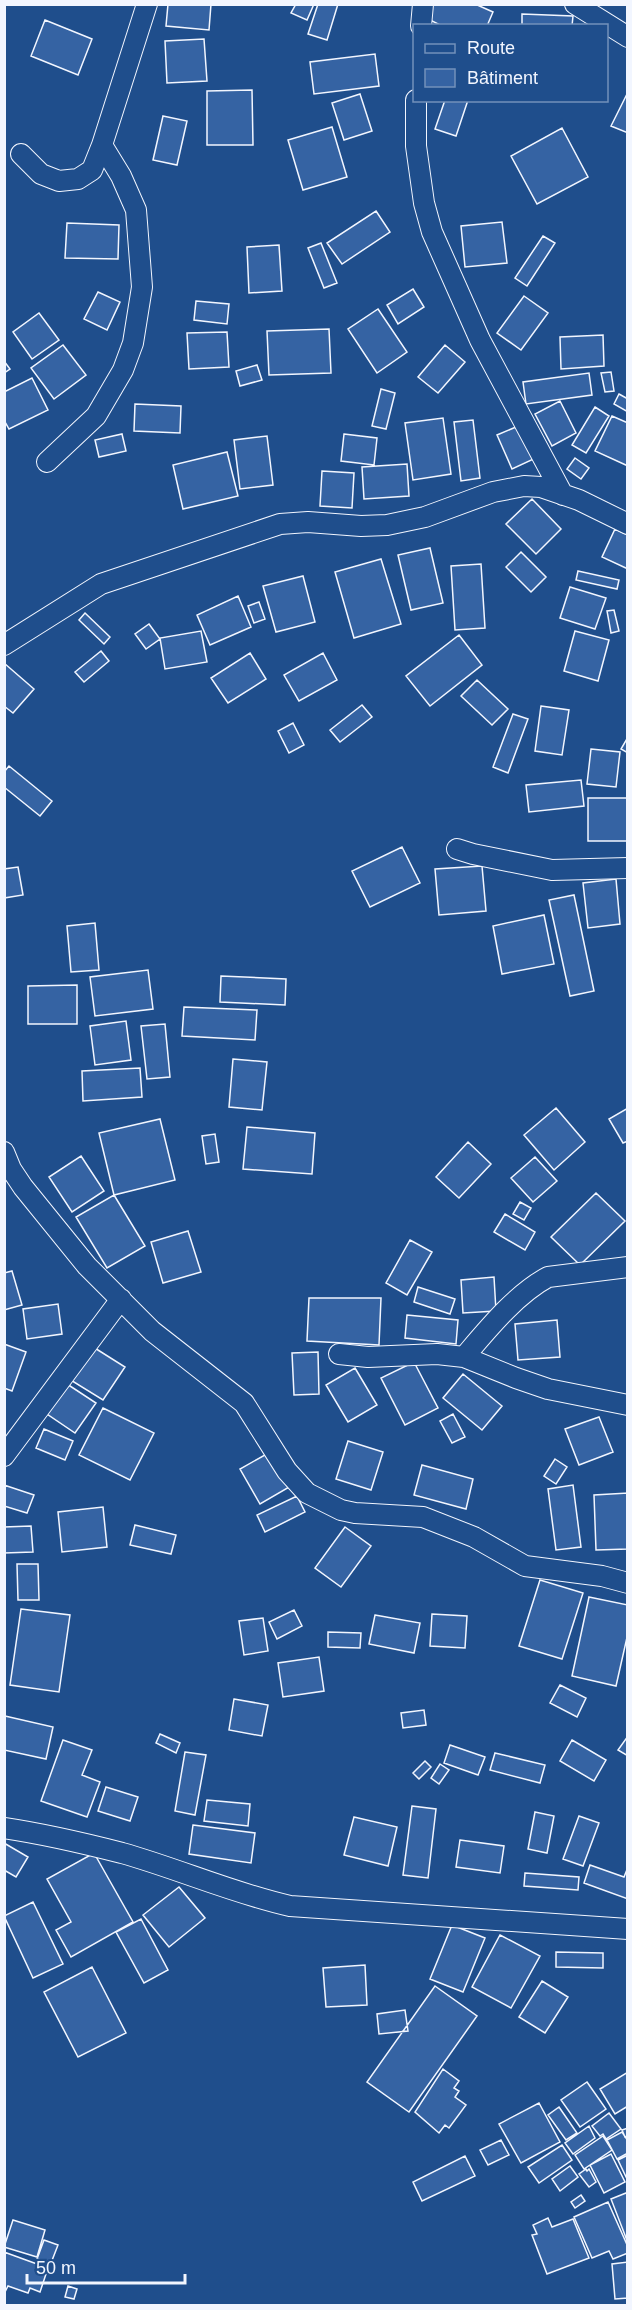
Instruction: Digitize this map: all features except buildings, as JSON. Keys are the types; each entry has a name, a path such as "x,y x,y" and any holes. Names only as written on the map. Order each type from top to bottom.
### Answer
{"street":[{"path":"21,154 41,174 59,181 78,179 92,170 147,4"},
{"path":"421,24 423,4"},
{"path":"575,4 608,24"},
{"path":"608,24 627,36"},
{"path":"416,102 416,146 424,203 432,232 480,340 562,495"},
{"path":"47,462 96,416 123,370 133,343 142,287 136,210 121,176 102,145"},
{"path":"4,645 100,584 280,524 308,522 361,526 387,525 425,517 493,492 524,486 540,487 562,495 627,524"},
{"path":"457,849 552,870 627,868"},
{"path":"4,1152 11,1169 23,1187 87,1266 152,1331 244,1403 287,1471 307,1493 341,1510 355,1513 423,1517 474,1537 525,1566 603,1576 627,1583"},
{"path":"464,1357 489,1327 538,1282 548,1277 627,1267"},
{"path":"5,1453 121,1299"},
{"path":"339,1353 368,1357 437,1354 464,1357 548,1389 627,1405"},
{"path":"4,1828 46,1834 124,1854 247,1896 290,1906 627,1929"}]}
